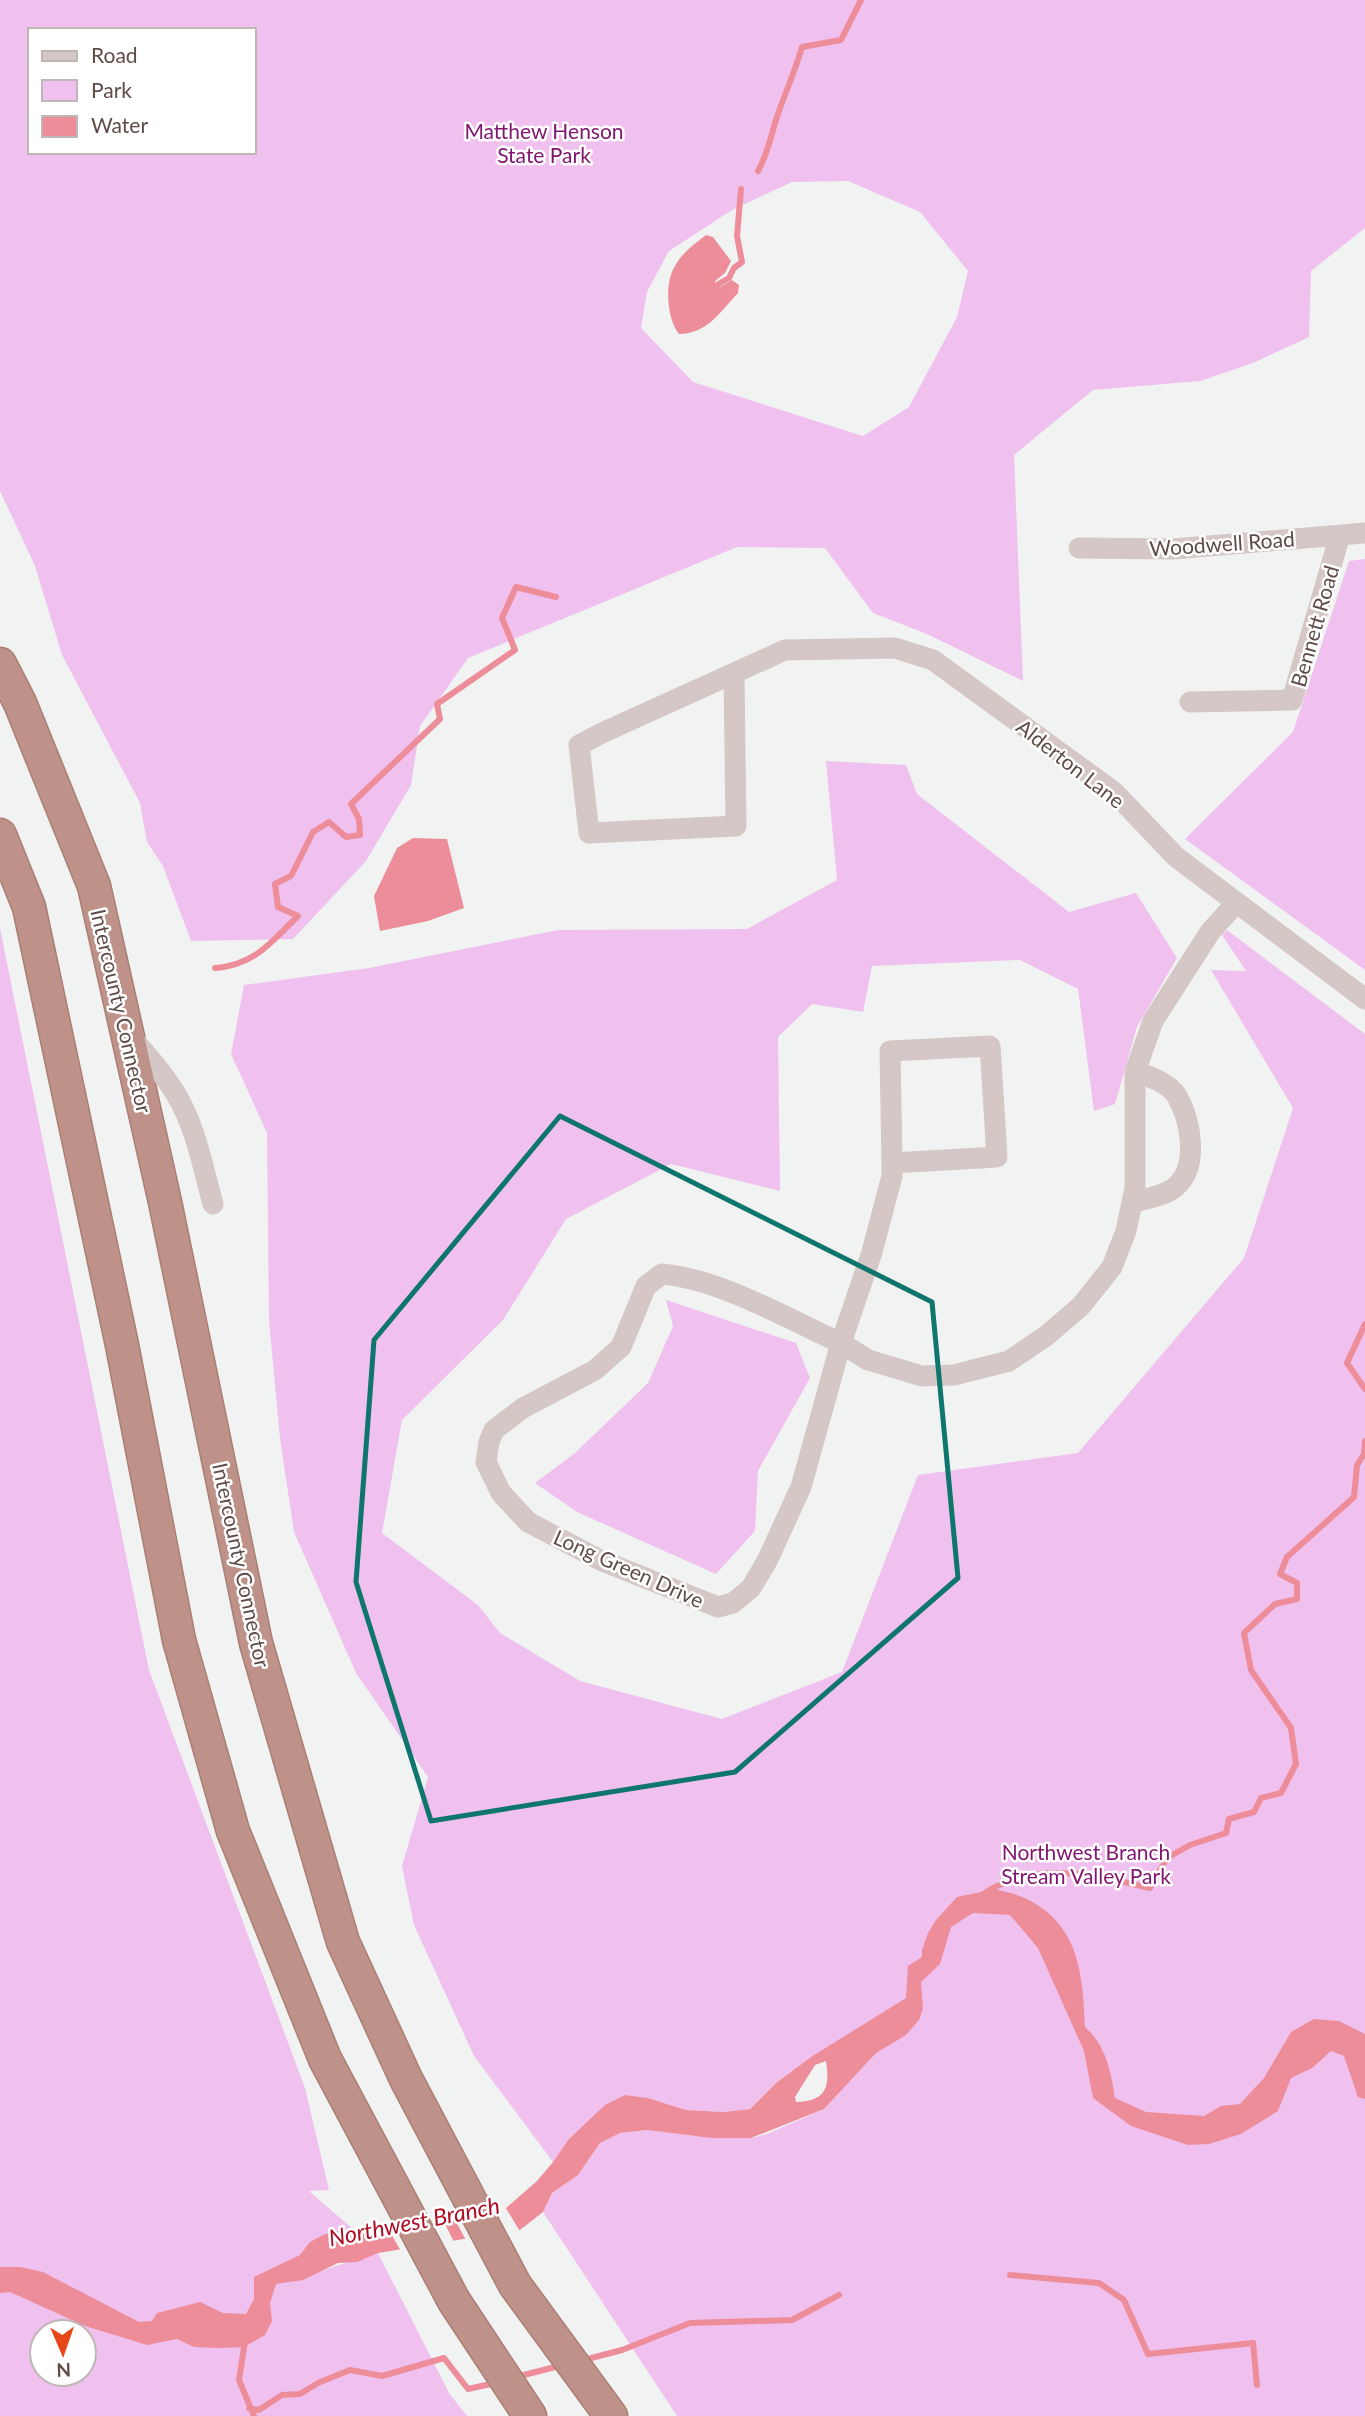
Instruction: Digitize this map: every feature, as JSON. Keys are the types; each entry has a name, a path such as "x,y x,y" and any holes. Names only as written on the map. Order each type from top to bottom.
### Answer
{"highway":[{"name":"Intercounty Connector","path":"0,664 20,703 94,887 165,1202 256,1643 343,1942 406,2079 515,2285 611,2416"},
{"path":"0,835 29,907 122,1345 179,1640 233,1831 325,2059 454,2301 530,2416"}],"street":[{"name":"Woodwell Road","path":"1079,548 1173,549 1365,533"},
{"name":"Bennett Road","path":"1190,702 1292,700 1340,535"},
{"name":"Alderton Lane","path":"734,673 736,826 589,834 579,746 734,673 785,650 895,648 933,660 1114,792 1176,857 1365,999"},
{"name":"Long Green Drive","path":"841,1343 801,1487 767,1562 751,1588 733,1604 718,1607 661,1585 600,1560 528,1522 501,1493 486,1462 494,1430 523,1408 595,1370 621,1347 646,1286 662,1274 687,1276 841,1343 868,1360 922,1376 954,1375 1009,1361 1046,1336 1081,1306 1112,1267 1126,1231 1135,1188 1135,1072 1153,1021 1210,932 1236,903"},
{"path":"127,1033 177,1094 185,1111 213,1204"},
{"path":"841,1343 872,1252 892,1176 890,1051 990,1046 997,1157 892,1163"},
{"path":"1132,1203 1174,1188 1188,1170 1192,1141 1176,1094 1149,1076 1135,1072"}],"highlighted area":[{"path":"560,1116 932,1302 958,1578 735,1772 431,1821 356,1582 374,1340"}],"green space":[{"name":"Matthew Henson State Park","path":"0,0 1365,0 1365,228 1311,271 1309,337 1253,363 1200,381 1093,390 1014,455 1023,681 927,634 873,613 825,548 737,547 468,658 420,726 411,785 366,861 293,939 191,941 163,866 147,842 140,803 62,655 35,566 0,491","holes":["848,181 920,212 968,271 957,317 909,407 863,436 693,382 641,328 647,292 669,251 732,210 792,182"]},
{"path":"1365,559 1365,970 1185,839 1293,732 1349,561"},
{"name":"Northwest Branch Stream Valley Park","path":"826,761 906,765 917,794 1069,912 1136,893 1177,958 1137,1027 1115,1104 1094,1111 1078,989 1020,960 872,966 863,1012 812,1004 778,1037 780,1191 671,1164 566,1219 503,1320 402,1420 382,1533 478,1605 500,1633 580,1681 722,1719 842,1672 918,1475 1078,1453 1244,1258 1293,1108 1211,970 1246,971 1222,935 1227,930 1365,1034 1365,2416 677,2416 543,2212 552,2193 578,2175 600,2143 620,2133 647,2130 711,2138 751,2138 767,2134 824,2109 871,2058 811,2057 776,2083 750,2109 724,2112 686,2110 648,2098 625,2095 568,2140 553,2162 474,2056 414,1925 402,1866 428,1777 356,1673 294,1532 280,1439 269,1320 267,1133 231,1054 244,985 369,968 558,930 747,929 837,880"},
{"path":"0,928 149,1670 305,2088 329,2190 309,2191 354,2230 342,2230 322,2271 378,2253 449,2393 467,2416 0,2416"},
{"path":"666,1300 796,1343 810,1378 758,1471 755,1531 716,1574 577,1512 535,1483 575,1453 648,1383 673,1326"}],"water":[{"path":"706,235 713,237 731,261 725,273 715,281 715,286 720,287 732,280 739,285 738,293 705,326 679,334 668,301 669,282 678,261"},
{"path":"413,838 447,839 464,908 428,921 380,931 374,896 397,848"},
{"path":"995,1889 1027,1899 1044,1910 1058,1923 1075,1953 1082,1988 1085,2027 1103,2051 1115,2098 1146,2112 1204,2116 1221,2106 1240,2104 1264,2078 1291,2032 1314,2019 1339,2021 1365,2034 1365,2099 1358,2097 1344,2056 1331,2051 1312,2068 1291,2078 1278,2111 1241,2134 1209,2144 1188,2145 1131,2126 1093,2098 1084,2051 1038,1948 1010,1915 973,1913 951,1927 940,1964 921,1982 923,2008 919,2020 906,2035 876,2053 824,2109 751,2138 711,2138 647,2130 620,2133 600,2143 578,2175 552,2193 543,2212 520,2230 378,2253 357,2262 338,2263 303,2280 276,2284 270,2303 272,2321 265,2335 244,2347 194,2347 177,2339 147,2345 98,2330 98,2318 67,2318 10,2292 0,2293 0,2267 20,2267 43,2272 139,2322 152,2321 157,2313 200,2302 223,2313 246,2314 254,2299 254,2277 300,2255 310,2242 323,2235 342,2230 377,2236 506,2208 537,2181 568,2140 605,2105 625,2095 648,2098 686,2110 724,2112 750,2109 776,2083 811,2057 906,1998 908,1966 922,1957 928,1933 957,1897","holes":["826,2061 827,2079 820,2096 796,2102 795,2097 815,2065"]}],"pier":[{"path":"504,2205 521,2233 467,2242 453,2216"},
{"path":"442,2218 455,2244 402,2253 389,2230"}],"waterway":[{"path":"758,171 767,152 802,47 841,40 861,0"},
{"path":"715,286 729,278 734,268 742,262 737,236 741,189"},
{"path":"215,968 252,957 298,916 278,907 275,884 291,876 313,832 329,822 346,837 360,835 359,819 351,804 440,719 437,704 515,650 502,618 516,587 556,597"},
{"path":"1365,1324 1347,1363 1365,1389"},
{"path":"980,1897 1004,1883 1039,1874 1076,1874 1150,1888 1167,1858 1190,1845 1226,1833 1229,1819 1254,1812 1261,1798 1281,1793 1296,1764 1291,1728 1251,1670 1244,1633 1275,1604 1297,1599 1297,1583 1280,1574 1287,1557 1354,1497 1357,1465 1364,1454 1365,1441"},
{"path":"1010,2275 1099,2283 1124,2300 1148,2354 1253,2343 1257,2385"},
{"path":"580,2361 622,2350 690,2323 792,2320 839,2295"},
{"path":"245,2341 239,2380 254,2416"},
{"path":"249,2408 259,2410 282,2395 300,2394 318,2383 350,2370 382,2376 444,2358 468,2389 495,2383"},
{"path":"516,2377 563,2365"}],"water label":[{"name":"Northwest Branch","path":"414,2221"}]}
